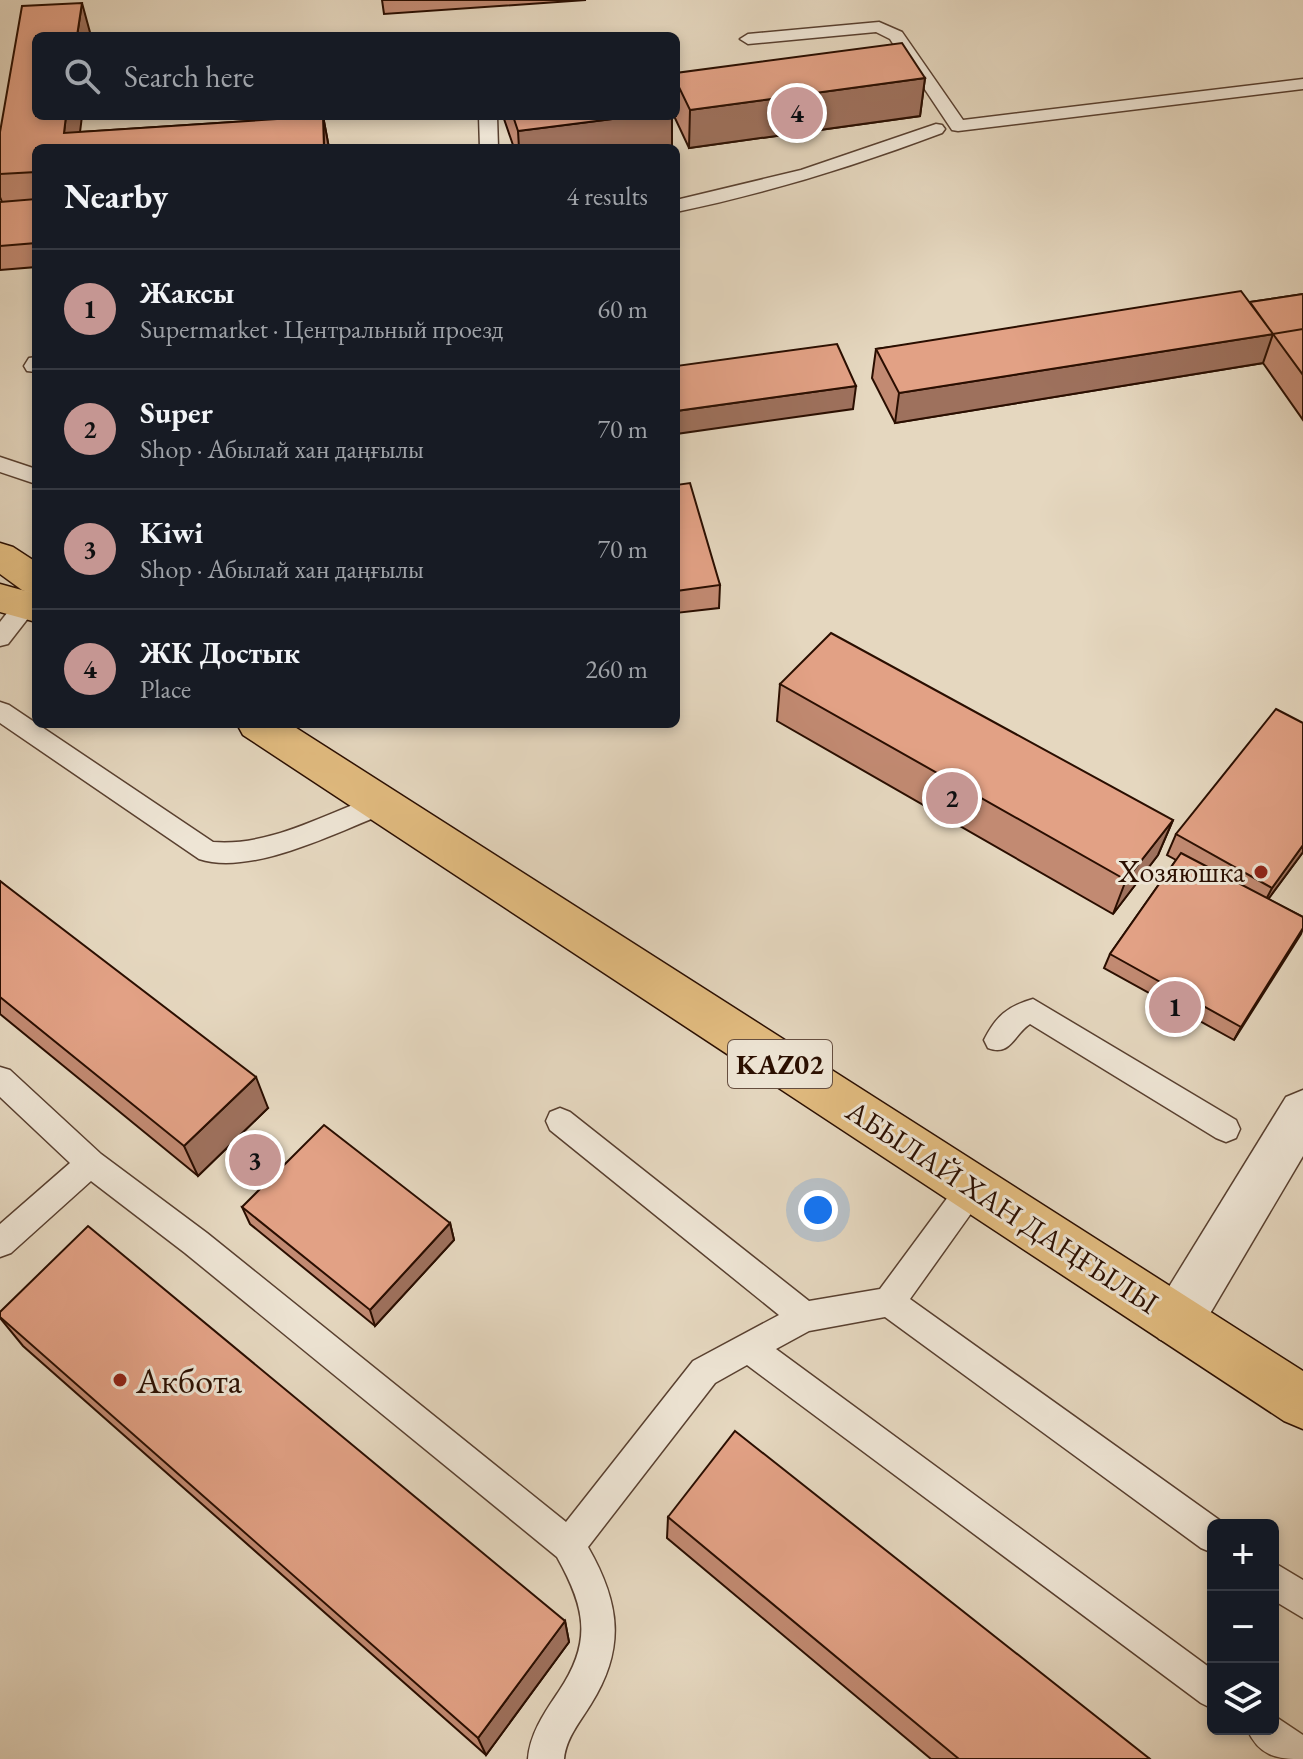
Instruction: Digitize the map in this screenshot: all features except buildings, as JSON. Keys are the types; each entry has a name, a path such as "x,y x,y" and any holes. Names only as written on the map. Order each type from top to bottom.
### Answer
{"highway":[{"path":"0,556 27,596"},
{"name":"АБЫЛАЙ ХАН ДАҢҒЫЛЫ","path":"264,728 1303,1402"}],"street":[{"path":"1177,1321 1303,1112"}],"lane":[{"path":"748,39 879,27 896,36 958,126 1303,84"},
{"path":"867,58 908,54"},
{"path":"488,120 489,144"},
{"path":"680,205 744,193 859,158 936,129"},
{"path":"0,464 32,476"},
{"path":"0,638 27,596"},
{"path":"0,711 196,847 221,856 249,850 382,804"},
{"path":"998,1040 1022,1011 1033,1011 1226,1129"},
{"path":"0,1079 91,1163 196,1243 569,1545 592,1584 599,1623 598,1659 585,1685 561,1717 546,1751 546,1759"},
{"path":"560,1121 805,1317"},
{"path":"0,1243 91,1163"},
{"path":"569,1545 704,1372 805,1317 889,1302 972,1188"},
{"path":"889,1302 1207,1532"},
{"path":"749,1348 1207,1687"},
{"path":"1279,1583 1303,1601"},
{"path":"1273,1735 1303,1757"}],"place":[{"name":"ЖК Достык","path":"797,113"},
{"name":"Super","path":"952,798"},
{"name":"Хозяюшка","path":"1261,872"},
{"name":"Жаксы","path":"1175,1007"},
{"name":"Kiwi","path":"255,1160"},
{"name":"Акбота","path":"120,1380"}]}
